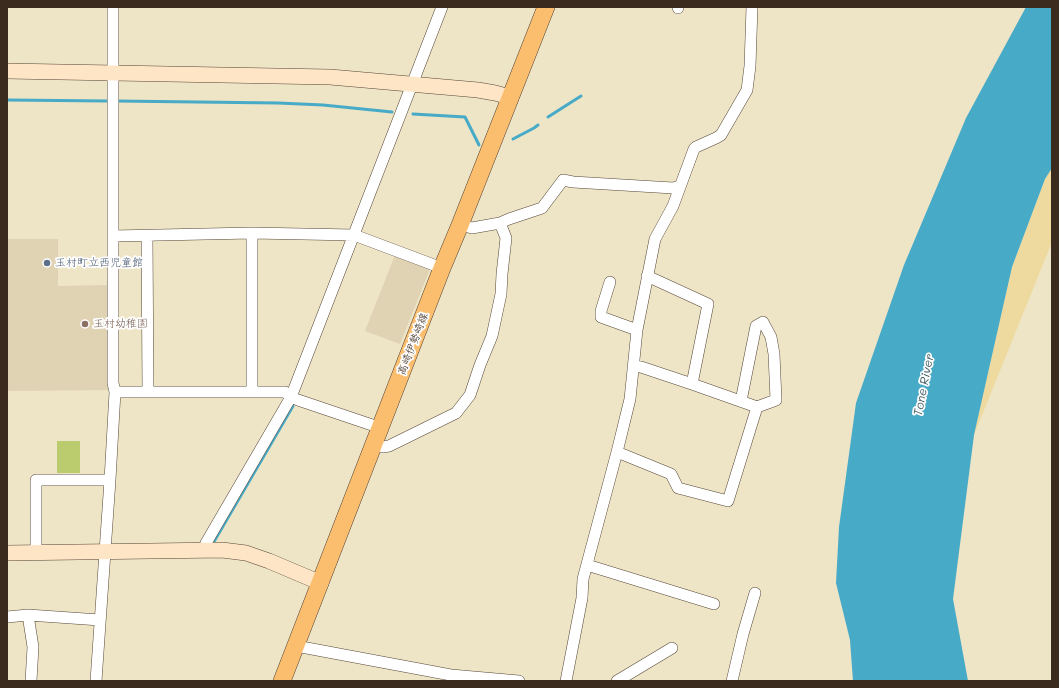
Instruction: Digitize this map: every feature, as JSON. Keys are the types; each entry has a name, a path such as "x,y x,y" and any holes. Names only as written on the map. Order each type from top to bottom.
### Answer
{"main road":[{"name":"高崎伊勢崎線","path":"282,681 442,268 546,7"}],"street":[{"path":"96,681 115,392 113,383 112,7"},
{"path":"204,550 206,543 291,397 442,7"},
{"path":"566,681 582,598 583,579 630,399 637,330 655,239 673,206 694,149 699,145 721,135 747,90 750,66 752,7"},
{"path":"7,71 349,78 478,90 510,97"},
{"path":"460,226 472,228 500,223 542,208 563,180 573,182 673,188 680,186"},
{"path":"374,446 383,448 389,446 456,413 470,395 492,336 502,294 502,274 506,238 500,223"},
{"path":"113,236 252,233 354,235 442,268"},
{"path":"252,233 252,391"},
{"path":"147,236 148,391"},
{"path":"647,276 708,304 692,384"},
{"path":"610,282 601,311 601,316 637,330"},
{"path":"633,366 641,367 757,407 776,400 774,354 771,337 762,322 756,326 741,401"},
{"path":"115,392 285,392 291,397 381,428"},
{"path":"617,452 671,474 678,488 728,501 757,407"},
{"path":"36,552 36,480 110,480"},
{"path":"7,553 222,550 246,553 269,561 320,583"},
{"path":"587,565 714,604"},
{"path":"732,681 743,634 755,593"},
{"path":"7,618 28,615 100,620"},
{"path":"28,615 33,647 31,681"},
{"path":"296,646 451,678 519,681"},
{"path":"617,681 672,648"}],"shaded area":[{"path":"7,239 58,239 58,286 108,285 108,390 7,391"},
{"path":"395,255 430,269 400,344 365,331"}],"green space":[{"path":"57,441 80,441 80,473 57,473"}],"sand":[{"path":"1052,168 1052,242 974,435 1012,267 1045,179"}],"water":[{"name":"Tone River","path":"1026,7 1052,7 1052,168 1045,179 1012,267 974,435 953,599 968,681 853,681 850,640 836,583 839,527 856,403 904,265 966,118"}],"waterway":[{"path":"548,117 581,96"},
{"path":"7,100 108,101"},
{"path":"116,101 278,103 323,105 392,112"},
{"path":"413,114 465,117 479,145"},
{"path":"513,139 538,125"},
{"path":"212,545 293,406"}],"place":[{"name":"玉村町立西児童館","path":"47,263"},
{"name":"玉村幼稚園","path":"85,324"}]}
